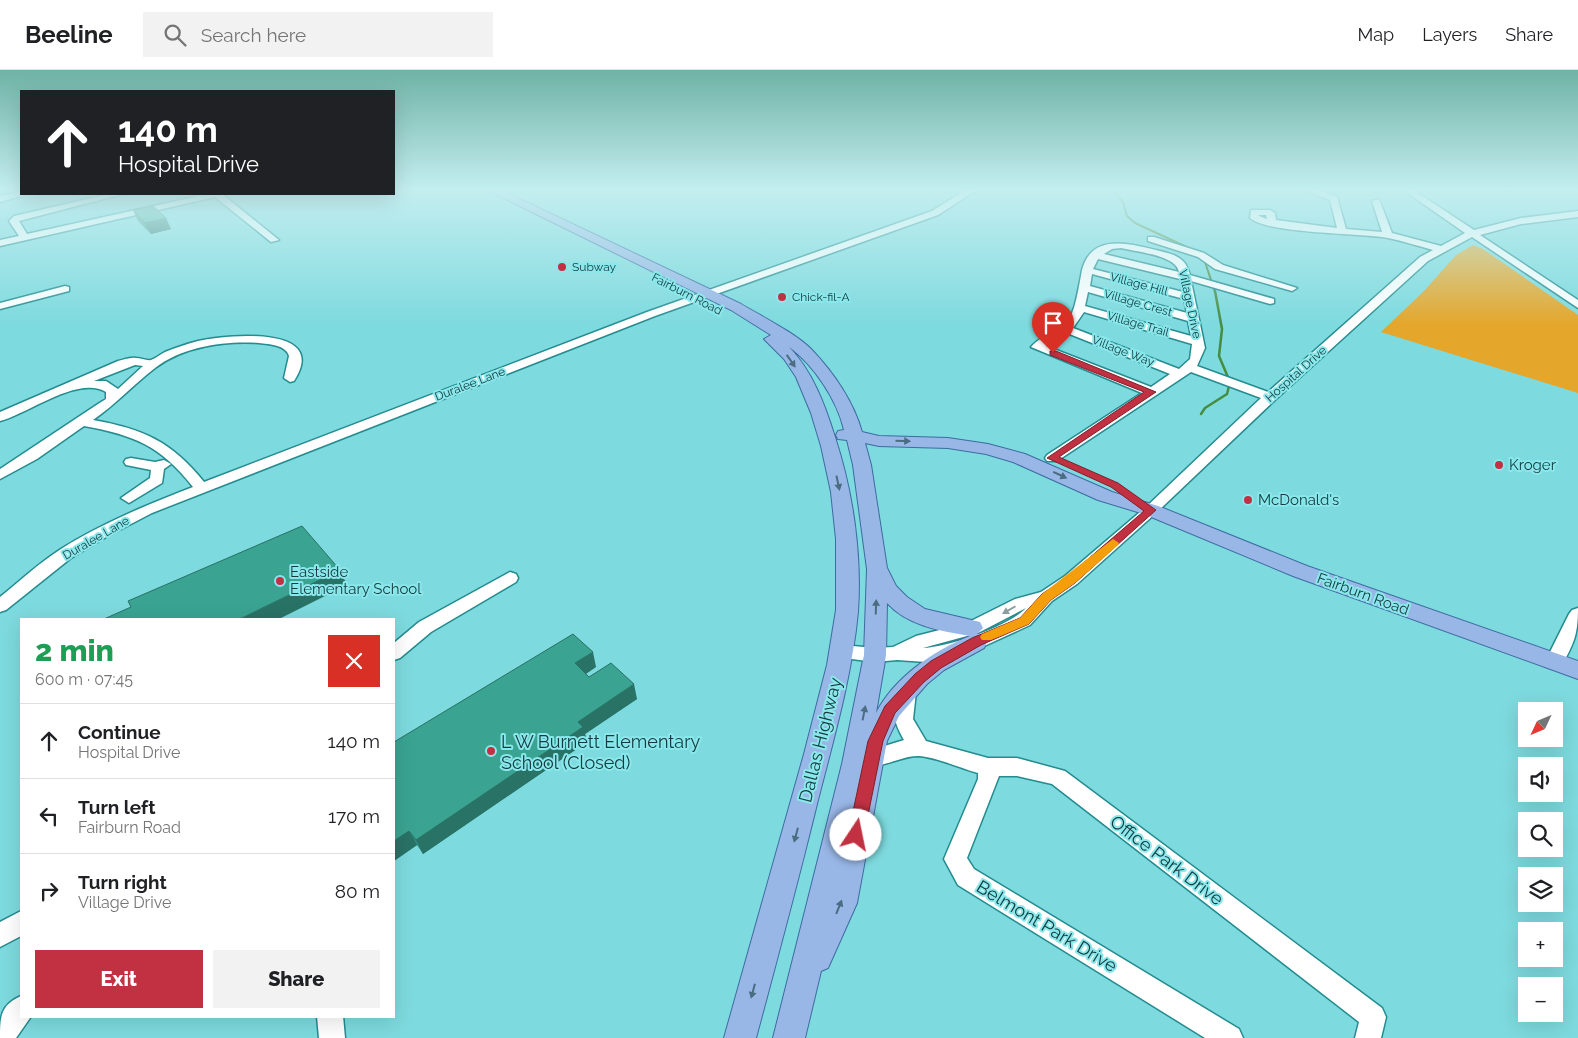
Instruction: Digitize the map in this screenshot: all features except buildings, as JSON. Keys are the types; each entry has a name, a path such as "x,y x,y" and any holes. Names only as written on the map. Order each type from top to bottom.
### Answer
{"main road":[{"name":"Fairburn Road","path":"575,234 701,295 756,318 806,352 840,398 855,435"},
{"name":"Fairburn Road","path":"701,295 756,329 775,342 786,353 808,387 826,436 855,435 879,440 948,442 988,449 1050,471 1105,496 1151,510 1307,573 1578,670"},
{"name":"Fairburn Road","path":"855,435 876,427 957,432 1005,442 1052,458 1115,485 1151,510"},
{"path":"789,1038 855,764 886,654 877,569 862,465 855,435"},
{"name":"Dallas Highway","path":"740,1038 800,819 842,652 847,610 846,543 841,501 826,436"},
{"path":"877,569 891,594 905,608 932,622 974,635"},
{"path":"798,1000 842,903 876,741 890,710 936,664 974,635"}],"street":[{"path":"0,243 37,234"},
{"path":"267,234 274,240"},
{"name":"Duralee Lane","path":"0,606 65,554 100,533 197,490 701,295 880,234"},
{"path":"1338,234 1368,242"},
{"path":"1389,234 1440,249"},
{"name":"Hospital Drive","path":"842,652 926,654 974,635 1024,621 1046,597 1071,580 1151,510 1270,397 1424,259 1472,234"},
{"path":"1472,234 1578,304"},
{"path":"1151,240 1201,255 1220,267 1292,288"},
{"path":"1115,245 1096,255 1087,270 1078,313 1066,329 1037,347 1151,392"},
{"name":"Village Drive","path":"1115,245 1175,258 1183,266 1191,298 1198,342 1196,359 1185,370"},
{"path":"1096,255 1206,282 1270,301"},
{"path":"1206,282 1220,267"},
{"name":"Village Hill","path":"1087,270 1191,298"},
{"name":"Village Crest","path":"1082,287 1194,319"},
{"path":"0,306 64,289"},
{"name":"Village Trail","path":"1078,307 1198,342"},
{"name":"Village Way","path":"1066,329 1270,397"},
{"path":"0,475 82,422 112,400 152,364 183,351 206,344 263,339 287,345 296,355 297,361 290,378"},
{"path":"0,417 122,364 135,361 152,364"},
{"path":"1052,458 1185,370"},
{"path":"64,388 102,384 112,390 112,400"},
{"path":"82,422 125,429 142,435 166,448 176,460 178,470 197,490"},
{"path":"131,462 156,467 176,460"},
{"path":"129,498 157,480 158,470 156,467"},
{"path":"395,652 425,627 510,578"},
{"path":"1554,662 1578,614"},
{"path":"906,692 903,720 919,748"},
{"name":"Office Park Drive","path":"872,758 900,749 919,748 988,767 1018,767 1058,777 1373,1017 1368,1038"},
{"name":"Belmont Park Drive","path":"988,767 989,779 955,859 966,877 1230,1038"},
{"path":"0,934 20,924"},
{"path":"0,1038 20,1010"},
{"path":"330,1018 332,1038"}],"shaded area":[{"path":"1473,245 1483,249 1578,315 1578,393 1381,332 1424,291 1456,255"}],"waterway":[{"path":"1159,234 1191,249"},
{"path":"1204,259 1215,292"},
{"path":"1201,414 1205,408 1227,394 1230,382 1219,356 1222,329 1215,291"}],"slow traffic":[{"path":"987,637 1024,621 1046,597 1071,580 1113,543"}],"place":[{"name":"Subway","path":"562,267"},
{"name":"Chick-fil-A","path":"782,297"},
{"name":"Kroger","path":"1499,465"},
{"name":"McDonald's","path":"1248,500"},
{"name":"Eastside Elementary School","path":"280,581"},
{"name":"L W Burnett Elementary School (Closed)","path":"491,751"}],"route":[{"path":"856,835 876,741 890,710 919,678 936,664 954,653 1024,621 1046,597 1071,580 1151,510 1115,485 1052,458 1151,392 1053,353"}]}
